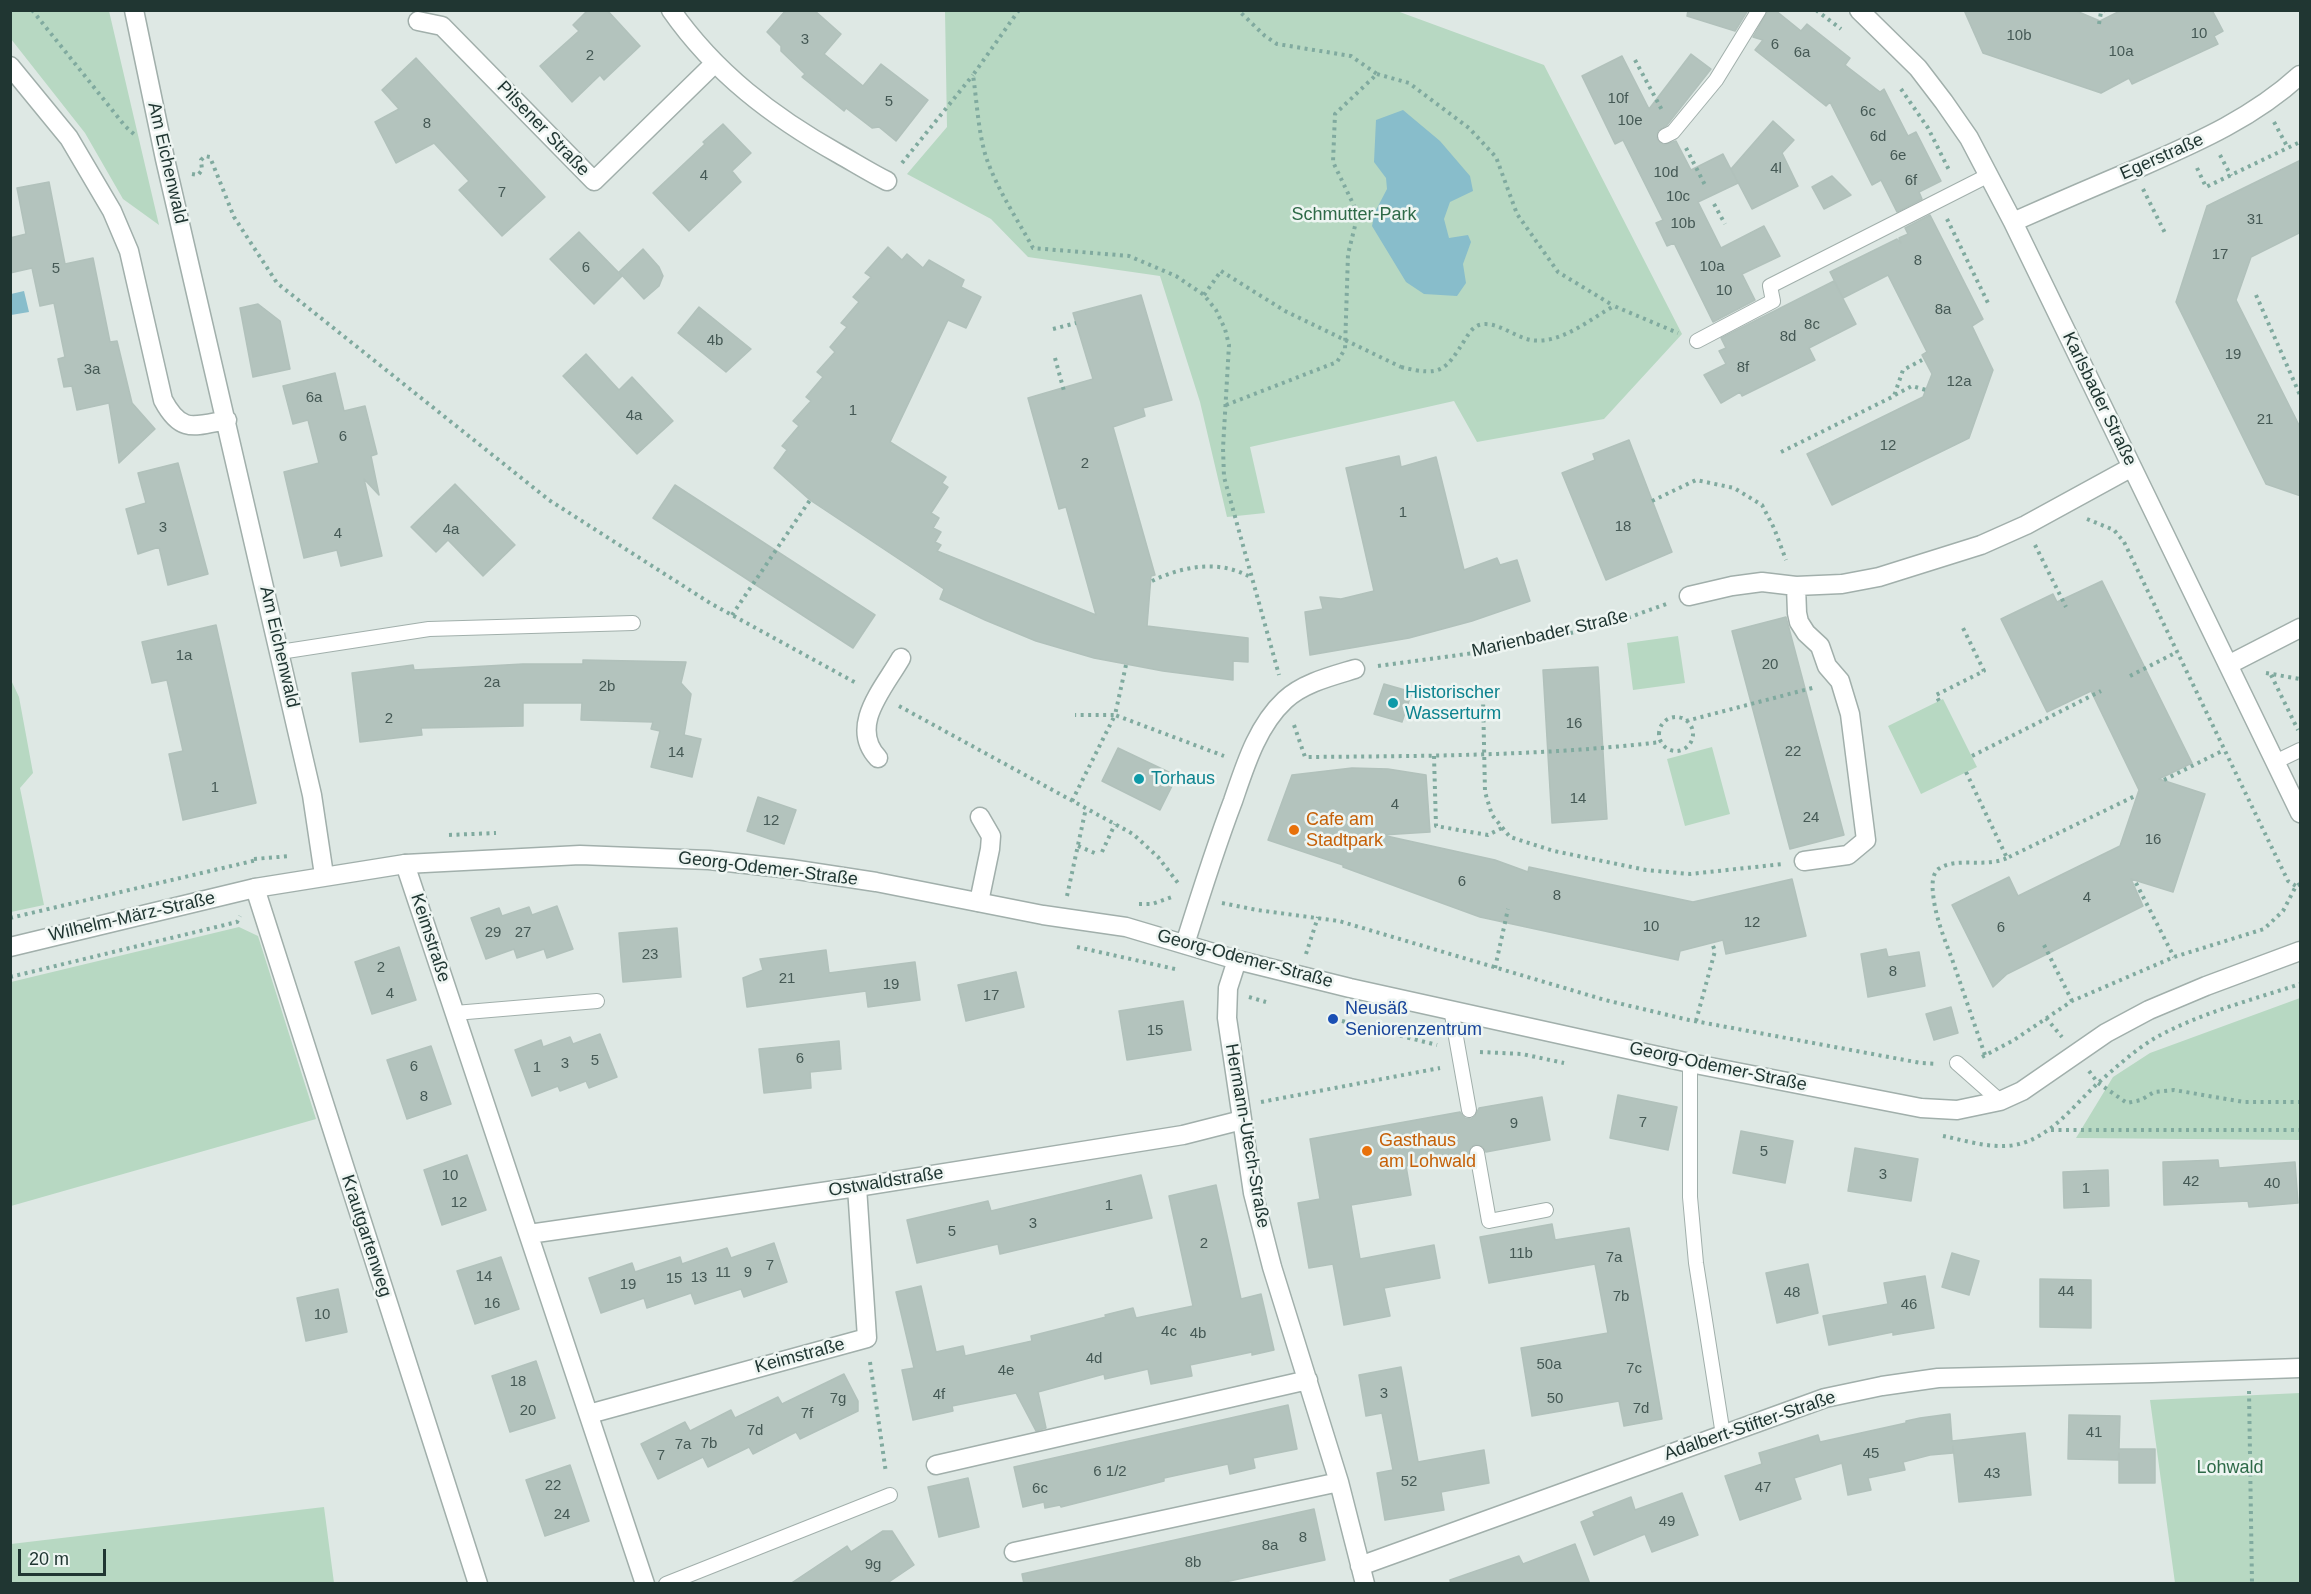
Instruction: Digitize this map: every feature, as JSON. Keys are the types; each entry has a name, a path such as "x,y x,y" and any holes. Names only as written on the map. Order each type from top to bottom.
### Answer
{"street":[{"name":"Am Eichenwald","path":"134,10 165,159 312,795 324,875"},
{"path":"671,10 686,31 715,63 771,112 807,136 887,181"},
{"name":"Karlsbader Straße","path":"1859,10 1903,52 1938,93 1969,138 2013,222 2301,813"},
{"name":"Pilsener Straße","path":"418,21 442,26 594,181 715,63"},
{"path":"10,66 69,138 112,210 129,250 163,400 170,413 180,424 194,426 227,420"},
{"name":"Egerstraße","path":"2013,222 2186,147 2249,116 2280,94 2301,75"},
{"path":"1689,596 1762,582 1796,586 1849,583 1879,577 1980,545 2026,525 2132,467"},
{"path":"1796,586 1799,622 1806,633 1820,646 1827,666 1840,681 1850,714 1866,840 1848,855 1804,861"},
{"path":"2228,664 2301,628"},
{"path":"878,758 870,750 865,727 869,713 901,658"},
{"path":"1185,944 1218,840 1246,765 1265,726 1286,699 1307,686 1355,669"},
{"path":"979,902 991,836 980,817"},
{"name":"Georg-Odemer-Straße","path":"255,888 324,875 405,864 494,858 580,855 710,860 791,869 876,882 1043,915 1126,927 1237,960 1299,975 1690,1063 1922,1108 1957,1110 2000,1101 2022,1091 2098,1038 2150,1010 2206,986 2301,951"},
{"name":"Keimstraße","path":"405,864 645,1584"},
{"name":"Krautgartenweg","path":"255,888 478,1584"},
{"name":"Wilhelm-März-Straße","path":"10,947 255,888"},
{"name":"Hermann-Utech-Straße","path":"1237,960 1228,988 1227,1017 1253,1193 1272,1268 1339,1482 1363,1575"},
{"name":"Ostwaldstraße","path":"529,1234 857,1187 1183,1135 1240,1113"},
{"name":"Keimstraße","path":"589,1414 867,1338 857,1187"},
{"name":"Adalbert-Stifter-Straße","path":"1363,1575 1723,1435 1825,1398 1882,1386 1938,1378 2301,1368"},
{"path":"936,1465 1308,1380"},
{"path":"1014,1552 1339,1482"}],"lane":[{"path":"1665,136 1673,132 1716,80 1759,10"},
{"path":"1697,341 1773,301 1770,286 1989,175"},
{"path":"280,652 429,629 633,623"},
{"path":"2275,762 2301,750"},
{"path":"455,1013 597,1000"},
{"path":"1451,1009 1470,1110"},
{"path":"1690,1063 1690,1197 1696,1263 1723,1435"},
{"path":"1957,1063 2000,1101"},
{"path":"1477,1153 1489,1221 1546,1210"},
{"path":"666,1584 890,1495"}],"path":[{"path":"33,10 125,126 183,173 198,175 202,170 201,160 205,156 210,157 234,217 277,283 549,500 732,615 1132,834"},
{"path":"887,181 974,75 1019,10"},
{"path":"1238,10 1265,36 1277,44 1351,56 1377,74 1409,83 1470,128 1496,157 1517,214 1558,272 1614,306 1697,341"},
{"path":"1816,10 1843,30"},
{"path":"2099,24 2101,11"},
{"path":"1226,405 1337,362 1345,349 1348,254 1358,214 1332,162 1335,114 1377,74"},
{"path":"974,75 979,120 987,157 1002,191 1033,248 1129,256 1176,276 1204,295 1216,310 1229,345 1222,448 1224,477 1286,699 1305,757 1484,754 1619,747 1661,741"},
{"path":"1897,84 1928,128 1959,190"},
{"path":"2186,147 2206,187 2301,142"},
{"path":"2133,170 2166,235"},
{"path":"1938,200 1989,305"},
{"path":"1714,204 1725,224"},
{"path":"1204,295 1221,272 1285,311 1401,367 1421,372 1440,371 1452,361 1474,327 1480,324 1491,325 1530,340 1548,340 1564,334 1614,306"},
{"path":"2256,295 2301,395"},
{"path":"1053,329 1076,323"},
{"path":"1055,357 1064,391"},
{"path":"1894,396 1903,370 1922,360"},
{"path":"1781,452 1912,386 1926,390"},
{"path":"1652,501 1696,480 1734,488 1762,505 1774,528 1796,586"},
{"path":"732,615 810,500"},
{"path":"1338,921 1605,1000 1696,1021 1922,1063 1957,1063 1985,1055 2014,1040 2072,1001 2174,957 2264,929 2283,911 2298,885 2288,882 2124,542 2114,530 2058,508"},
{"path":"2026,525 2066,607"},
{"path":"1152,581 1191,567 1208,566 1231,570 1252,578"},
{"name":"Marienbader Straße","path":"1355,669 1481,652 1608,625 1689,596"},
{"path":"1939,701 1936,694 1984,671 1962,626"},
{"path":"2130,676 2177,652"},
{"path":"1072,801 1115,715 1126,665"},
{"path":"2301,679 2271,674 2301,735"},
{"path":"1686,721 1840,681"},
{"path":"1971,756 2101,691"},
{"path":"1483,697 1485,792 1492,815 1510,837 1554,851 1657,871 1690,874 1804,861"},
{"path":"1075,715 1115,715 1246,765"},
{"path":"1677,717 1686,721 1693,732 1690,744 1686,748 1675,751 1664,746 1660,730 1666,720 1677,717"},
{"path":"2164,780 2224,750"},
{"path":"1434,756 1436,826 1488,835 1502,828"},
{"path":"1965,772 2007,858"},
{"path":"1985,1055 1938,919 1932,891 1934,874 1940,868 1954,864 1998,862 2137,795"},
{"path":"1067,896 1086,808"},
{"path":"1102,852 1115,824"},
{"path":"1078,846 1097,855"},
{"path":"2136,883 2174,957"},
{"path":"237,922 255,888"},
{"path":"1134,904 1152,904 1178,895"},
{"path":"1495,968 1508,909"},
{"path":"10,977 263,915"},
{"path":"1299,975 1318,917"},
{"path":"1696,1021 1715,951 1712,943"},
{"path":"2044,945 2072,1001"},
{"path":"1073,946 1179,970"},
{"path":"2301,984 2206,1016 2154,1039 2098,1083 2051,1130 2301,1130"},
{"path":"1240,1113 1461,1064"},
{"path":"2111,1094 2127,1103 2141,1100 2154,1092 2174,1090 2244,1102 2301,1102"},
{"path":"867,1338 890,1495"},
{"path":"2249,1369 2252,1584"}],"green space":[{"path":"11,10 109,11 159,225 123,199 85,133 11,39"},
{"name":"Schmutter-Park","path":"945,11 1397,11 1544,65 1682,334 1604,419 1477,442 1454,401 1250,447 1265,513 1227,517 1200,402 1160,276 1028,257 991,219 907,174 947,127"},
{"path":"1678,636 1685,683 1633,690 1627,643"},
{"path":"11,680 19,697 33,773 20,788 44,905 11,912"},
{"path":"1943,699 1977,767 1921,794 1888,726"},
{"path":"1712,747 1730,814 1685,826 1667,759"},
{"path":"239,927 258,936 316,1119 11,1206 11,982"},
{"path":"2300,998 2300,1140 2076,1138 2113,1077 2150,1053"},
{"name":"Lohwald","path":"2300,1393 2300,1583 2175,1583 2150,1400"},
{"path":"324,1507 334,1583 11,1583 11,1544"}],"water":[{"path":"1403,110 1440,141 1470,176 1473,191 1450,202 1444,219 1449,238 1468,235 1471,242 1463,264 1466,283 1457,296 1424,294 1406,282 1372,226 1375,212 1387,189 1386,178 1374,162 1376,120"},
{"path":"24,291 29,312 11,315 11,294"}],"building":[{"path":"588,10 607,10 640,46 604,80 600,75 572,102 540,66 579,31 573,25"},
{"path":"786,10 814,10 841,34 824,54 863,86 881,64 928,100 896,141 879,127 872,128 846,108 844,111 802,77 805,74 781,51 781,46 767,32"},
{"path":"1688,10 1748,10 1735,31 1687,16"},
{"path":"1768,10 1775,10 1801,31 1807,24 1850,58 1845,65 1880,92 1884,89 1908,136 1916,132 1941,181 1919,192 1922,199 1897,212 1881,180 1872,185 1830,102 1826,106 1755,50 1763,40 1753,37"},
{"path":"1964,10 2074,10 2100,21 2122,10 2212,10 2223,31 2214,36 2218,44 2132,84 2129,78 2101,93 1983,53"},
{"path":"1691,54 1711,69 1667,125 1658,131 1657,139 1664,145 1676,141 1691,170 1723,154 1738,183 1698,202 1721,248 1764,226 1780,256 1742,274 1755,300 1713,322 1674,243 1667,246 1656,223 1663,220 1623,140 1615,144 1582,76 1622,56 1649,109"},
{"path":"416,58 545,197 502,236 459,190 469,181 434,143 396,163 375,122 399,109 382,90"},
{"path":"1773,121 1794,140 1782,153 1798,186 1752,209 1731,169"},
{"path":"723,124 751,153 732,171 741,182 689,231 653,193"},
{"path":"2301,160 2301,232 2251,257 2236,300 2301,429 2301,496 2266,484 2176,302 2207,206"},
{"path":"1832,176 1851,195 1824,209 1812,187"},
{"path":"49,182 65,264 93,258 110,342 117,341 132,403 155,429 119,463 109,403 77,410 72,386 64,387 58,359 65,357 54,303 40,306 32,268 10,273 10,238 26,234 17,188"},
{"path":"1930,215 1983,319 1972,326 1993,370 1969,438 1832,505 1807,454 1923,397 1932,374 1922,355 1927,352 1888,275 1843,298 1830,272 1897,239 1901,243 1899,238 1908,234 1905,228"},
{"path":"579,232 622,276 594,304 550,259"},
{"path":"888,247 902,260 907,254 923,268 929,260 964,280 961,287 981,297 966,328 948,320 890,442 946,477 942,483 948,487 931,513 939,518 933,528 941,532 935,542 941,545 937,551 1096,615 1066,507 1059,509 1028,398 1093,379 1073,313 1141,295 1172,400 1143,408 1145,416 1113,427 1155,575 1151,576 1147,626 1248,638 1248,662 1233,661 1233,680 1163,671 1094,658 1036,641 985,620 940,599 944,589 810,500 774,468 787,450 782,446 799,426 793,421 811,401 806,397 823,377 817,372 835,352 830,347 847,327 841,323 859,302 853,297 871,277 865,273"},
{"path":"643,249 659,267 663,276 659,286 644,299 619,272"},
{"path":"1834,281 1856,324 1809,348 1815,360 1742,396 1740,392 1721,403 1704,375 1726,364 1719,351 1726,348 1721,338"},
{"path":"258,304 280,321 290,369 253,377 240,308"},
{"path":"699,307 751,349 726,372 678,333"},
{"path":"586,354 619,390 632,377 673,421 637,454 563,376"},
{"path":"335,373 344,411 365,406 377,454 371,456 379,495 364,479 382,556 341,566 337,550 304,558 284,472 319,463 308,420 293,424 283,386"},
{"path":"1629,440 1672,552 1606,580 1562,473 1595,460 1593,454"},
{"path":"1399,456 1401,467 1436,457 1464,570 1497,558 1500,565 1517,560 1530,601 1472,621 1409,638 1310,655 1305,612 1323,609 1320,597 1341,599 1374,591 1346,468"},
{"path":"178,463 208,574 168,585 159,547 138,554 126,509 146,503 138,473"},
{"path":"455,484 515,545 483,576 448,540 436,552 411,527"},
{"path":"675,485 875,615 853,648 653,518"},
{"path":"2102,581 2192,763 2159,779 2205,794 2173,892 2131,879 2143,906 2007,974 1993,987 1952,905 2009,877 2018,896 2120,846 2139,790 2091,691 2047,712 2001,619 2053,594 2057,602"},
{"path":"1786,617 1844,835 1790,849 1732,631"},
{"path":"216,625 256,803 183,820 169,754 183,751 167,680 152,683 142,642"},
{"path":"583,660 686,662 681,683 691,694 684,735 701,739 692,777 651,767 660,731 651,729 653,722 581,720 582,703 523,703 523,726 421,728 422,735 360,742 352,673 413,665 414,670 523,664 583,664"},
{"path":"1598,667 1607,819 1552,823 1543,670"},
{"name":"Historischer Wasserturm","path":"1384,684 1412,692 1402,722 1374,714"},
{"name":"Torhaus","path":"1118,748 1177,776 1160,810 1102,781"},
{"path":"1352,768 1388,769 1426,775 1430,832 1382,835 1495,860 1528,872 1529,867 1693,902 1792,879 1806,936 1726,954 1723,940 1680,951 1678,960 1480,917 1343,867 1343,865 1268,840 1292,775"},
{"path":"758,797 796,810 784,844 747,831"},
{"path":"557,906 573,949 547,958 544,949 517,958 514,949 486,959 471,918 499,908 502,916 529,907 532,915"},
{"path":"677,928 681,977 623,982 619,933"},
{"path":"399,947 416,1000 372,1014 355,962"},
{"path":"1886,949 1888,957 1919,952 1925,986 1868,997 1861,954"},
{"path":"826,950 829,973 915,962 920,1000 868,1007 866,991 747,1007 743,978 763,970 760,959"},
{"path":"1016,972 1024,1007 966,1021 958,985"},
{"path":"1183,1001 1191,1050 1127,1060 1119,1011"},
{"path":"1951,1007 1958,1033 1934,1040 1926,1014"},
{"path":"600,1034 617,1077 589,1088 586,1081 560,1091 558,1086 532,1096 515,1050 541,1040 543,1047 570,1037 573,1044"},
{"path":"839,1041 841,1069 810,1072 811,1088 764,1093 759,1049"},
{"path":"431,1046 451,1104 407,1119 387,1060"},
{"path":"1618,1095 1677,1107 1668,1150 1610,1138"},
{"path":"1542,1097 1550,1140 1486,1152 1483,1147 1476,1144 1471,1147 1468,1155 1406,1166 1411,1195 1351,1205 1360,1259 1434,1245 1440,1278 1384,1288 1390,1316 1344,1325 1333,1264 1309,1268 1298,1203 1320,1199 1310,1139 1460,1112 1465,1118 1471,1119 1479,1108"},
{"path":"1741,1131 1793,1141 1785,1183 1733,1173"},
{"path":"1855,1148 1918,1159 1911,1201 1848,1191"},
{"path":"467,1155 486,1210 442,1225 424,1170"},
{"path":"2218,1160 2219,1168 2295,1162 2298,1203 2249,1207 2248,1201 2164,1205 2163,1162"},
{"path":"2108,1170 2109,1206 2064,1208 2063,1172"},
{"path":"1141,1175 1152,1218 1000,1254 998,1244 917,1263 907,1220 988,1201 991,1211"},
{"path":"1216,1185 1241,1299 1261,1294 1274,1350 1252,1355 1252,1352 1190,1365 1192,1376 1151,1384 1148,1369 1105,1379 1104,1374 1038,1392 1046,1428 1036,1431 1016,1393 952,1406 953,1411 913,1420 902,1370 914,1368 896,1292 921,1286 936,1352 963,1346 965,1356 1032,1341 1031,1336 1133,1308 1136,1318 1193,1306 1169,1196"},
{"path":"1552,1224 1555,1240 1629,1228 1662,1419 1624,1426 1619,1401 1532,1416 1521,1348 1608,1333 1595,1264 1489,1283 1480,1237"},
{"path":"774,1243 787,1282 744,1297 741,1289 695,1304 691,1293 647,1308 644,1298 601,1313 589,1278 632,1263 635,1272 680,1257 682,1264 727,1248 731,1258"},
{"path":"1952,1253 1979,1261 1969,1295 1942,1287"},
{"path":"501,1257 519,1309 475,1324 457,1271"},
{"path":"1808,1264 1818,1313 1777,1323 1766,1273"},
{"path":"1925,1276 1934,1328 1893,1335 1893,1332 1829,1345 1823,1316 1888,1304 1884,1283"},
{"path":"2040,1279 2091,1280 2091,1328 2040,1327"},
{"path":"338,1289 347,1332 306,1341 297,1298"},
{"path":"536,1361 555,1418 510,1432 492,1376"},
{"path":"1401,1367 1418,1462 1484,1450 1489,1483 1441,1492 1444,1510 1385,1520 1377,1473 1393,1470 1382,1413 1366,1416 1359,1375"},
{"path":"844,1374 858,1401 858,1411 800,1439 796,1432 753,1454 749,1447 708,1467 703,1457 658,1479 641,1444 685,1422 690,1431 731,1410 735,1418 778,1397 782,1404"},
{"path":"1288,1405 1297,1449 1253,1458 1255,1468 1230,1474 1228,1464 1164,1478 1164,1481 1061,1507 1060,1505 1045,1508 1044,1502 1023,1507 1014,1467"},
{"path":"1950,1414 1952,1441 2025,1433 2031,1495 1959,1502 1953,1446 1953,1453 1930,1455 1903,1462 1905,1470 1868,1478 1871,1490 1848,1495 1842,1463 1794,1478 1801,1499 1740,1520 1725,1476 1762,1464 1759,1453 1818,1435 1820,1442 1906,1423 1906,1421"},
{"path":"2069,1415 2120,1416 2119,1449 2155,1449 2155,1483 2119,1483 2119,1453 2118,1460 2068,1459"},
{"path":"570,1465 589,1521 545,1536 526,1480"},
{"path":"968,1478 979,1527 939,1537 928,1487"},
{"path":"1682,1493 1698,1535 1652,1552 1645,1534 1594,1555 1581,1522 1595,1516 1593,1512 1631,1497 1635,1510"},
{"path":"1314,1509 1325,1560 1216,1584 1024,1584 1022,1574"},
{"path":"883,1531 892,1531 914,1565 886,1584 790,1584 847,1546 851,1552"},
{"path":"1575,1544 1590,1584 1451,1584 1450,1580 1519,1556 1523,1564"}],"place":[{"name":"Historischer Wasserturm","path":"1393,703"},
{"name":"Torhaus","path":"1139,779"},
{"name":"Cafe am Stadtpark","path":"1294,830"},
{"name":"Neusäß Seniorenzentrum","path":"1333,1019"},
{"name":"Gasthaus am Lohwald","path":"1367,1151"}]}
